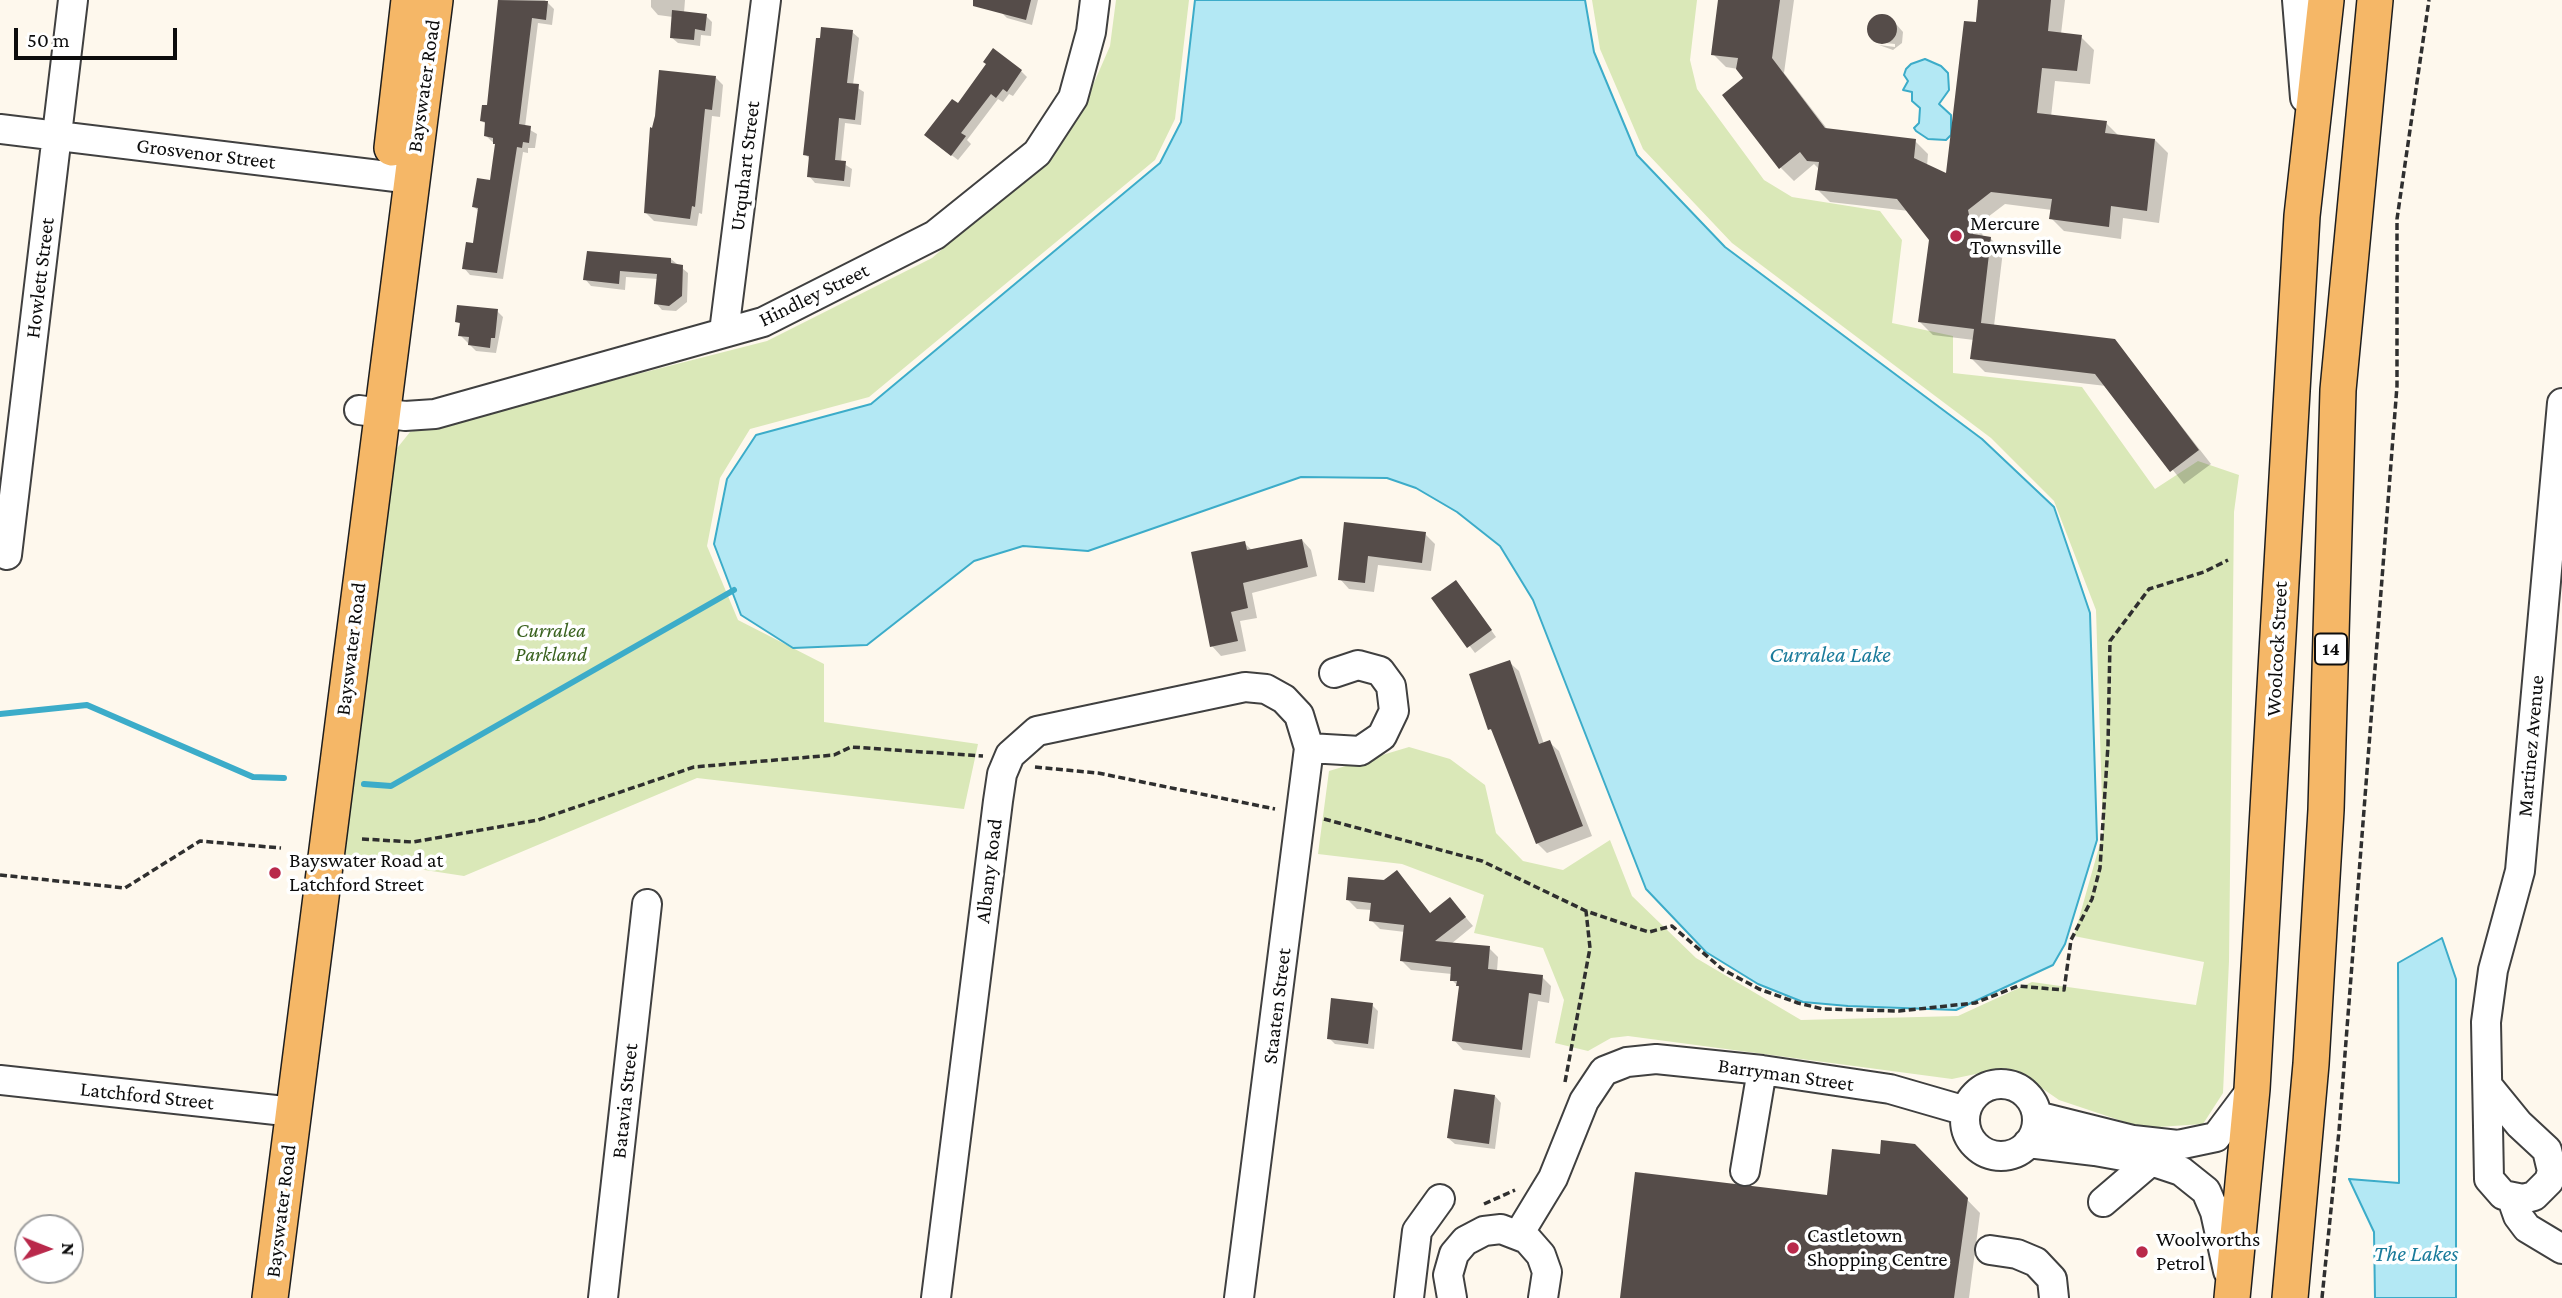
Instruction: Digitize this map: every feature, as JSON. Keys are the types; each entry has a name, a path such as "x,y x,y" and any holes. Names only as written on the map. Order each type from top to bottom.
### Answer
{"main road":[{"name":"Bayswater Road","path":"400,177 409,0"},
{"name":"Bayswater Road","path":"270,1298 283,1111 370,411 400,177 435,0"},
{"name":"Woolcock Street","path":"2233,1295 2252,1089 2302,229 2309,142 2326,0"},
{"name":"14","path":"2290,1298 2311,1064 2326,810 2338,390 2375,0"},
{"name":"Bayswater Road","path":"248,1298 283,1111"}],"street":[{"name":"Howlett Street","path":"7,555 74,0"},
{"name":"Urquhart Street","path":"724,332 766,0"},
{"name":"Hindley Street","path":"370,411 405,416 435,414 763,322 935,235 1037,153 1073,98 1091,32 1095,0"},
{"path":"2297,0 2309,142"},
{"name":"Grosvenor Street","path":"0,129 400,177"},
{"name":"Martinez Avenue","path":"2551,1243 2527,1228 2518,1216 2512,1199 2503,1195 2489,1180 2486,1022 2493,970 2520,871 2562,403"},
{"path":"1309,748 1360,751 1382,736 1394,711 1391,686 1380,671 1358,665 1334,673"},
{"name":"Albany Road","path":"936,1298 998,801 1007,761 1022,741 1037,731 1245,687 1266,689 1283,699 1299,715"},
{"name":"Staaten Street","path":"1240,1298 1309,748 1299,715"},
{"name":"Batavia Street","path":"603,1298 647,904"},
{"name":"Barryman Street","path":"1520,1234 1553,1178 1584,1101 1604,1071 1627,1062 1656,1059 1762,1070 1890,1089 1966,1111"},
{"path":"1745,1171 1762,1070"},
{"name":"Latchford Street","path":"0,1080 283,1111"},
{"path":"2003,1084 2026,1093 2037,1115 2037,1125 2028,1143 2021,1150 2002,1156 1982,1150 1968,1133 1966,1111 1980,1090 2003,1084"},
{"name":"Martinez Avenue","path":"2488,1086 2531,1136 2540,1142 2551,1160 2552,1171 2542,1190 2539,1205 2551,1243"},
{"path":"2037,1115 2133,1140 2178,1146 2216,1137 2252,1089"},
{"path":"2488,1159 2500,1141 2510,1136 2531,1136"},
{"path":"2028,1143 2151,1161 2181,1171 2206,1191 2215,1212 2233,1295"},
{"path":"2095,1151 2103,1202 2151,1161"},
{"path":"2512,1199 2523,1199 2542,1190"},
{"path":"1409,1298 1417,1231 1440,1199"},
{"path":"1452,1298 1448,1275 1454,1254 1465,1241 1485,1231 1502,1229 1520,1234 1541,1255 1547,1272 1543,1298"},
{"path":"1990,1250 2017,1254 2036,1262 2052,1279 2054,1298"}],"path":[{"path":"2322,1298 2339,1131 2397,386 2397,219 2429,0"},
{"path":"362,839 413,842 538,820 694,767 834,755 851,747 996,757 1301,814 1439,848 1494,866 1586,911 1649,932 1672,926 1697,950 1741,980 1787,1000 1823,1009 1926,1009 1975,1003 2018,986 2064,990 2071,940 2092,899 2100,868 2108,745 2110,641 2149,589 2204,572 2228,559"},
{"path":"0,875 125,888 200,841 281,848"},
{"path":"1564,1087 1590,948 1586,911"},
{"path":"1477,1207 1511,1193 1520,1186"}],"green space":[{"name":"Curralea Parkland","path":"1116,0 1189,0 1175,119 1155,160 869,397 750,429 720,478 707,546 738,620 824,664 824,722 978,744 964,809 697,778 464,876 340,857 394,452 410,432 767,341 932,258 1056,151 1090,92 1110,46"},
{"path":"1592,0 1697,0 1690,60 1697,89 1764,180 1792,197 1880,211 1902,240 1892,323 1953,336 1953,373 2082,387 2155,489 2198,461 2239,475 2234,512 2229,961 2223,1093 2203,1124 2143,1128 2059,1100 2017,1071 2004,1068 1952,1079 1628,1036 1611,1038 1588,1051 1555,1043 1564,1000 1543,948 1474,933 1484,895 1402,864 1318,854 1329,771 1409,747 1450,759 1485,785 1496,833 1523,861 1563,870 1610,840 1632,896 1696,958 1801,1020 1958,1016 2032,982 2196,1005 2204,962 2074,936 2103,833 2096,610 2054,501 1991,438 1732,243 1643,149 1600,49"}],"water":[{"name":"Curralea Lake","path":"1195,0 1585,0 1594,52 1637,155 1725,247 1982,439 2054,507 2090,613 2097,840 2065,944 2053,965 1956,1010 1848,1006 1803,1002 1758,984 1706,952 1646,889 1533,600 1500,546 1457,512 1416,488 1387,478 1301,477 1088,551 1023,546 974,561 867,645 793,648 741,615 714,544 727,479 756,435 871,404 1160,163 1181,122"},
{"path":"1925,59 1941,66 1948,73 1949,90 1939,104 1951,115 1951,135 1946,140 1928,139 1916,131 1914,128 1919,123 1920,108 1912,101 1912,92 1903,90 1908,81 1904,75 1906,69"},
{"name":"The Lakes","path":"2442,938 2456,979 2456,1298 2375,1298 2374,1232 2349,1179 2399,1183 2398,963"}],"building":[{"path":"498,0 548,1 546,20 532,18 519,124 531,126 529,143 523,142 522,148 517,147 497,273 462,269 466,242 473,243 478,208 472,207 477,178 490,180 495,144 493,138 484,136 485,122 480,121 482,105 487,105"},
{"path":"973,0 1031,0 1026,20 973,6"},
{"name":"Mercure Townsville","path":"1718,0 1780,0 1772,58 1825,128 1916,139 1914,158 1946,173 1964,21 1976,22 1978,0 2051,0 2048,31 2082,35 2077,71 2042,68 2037,113 2107,121 2105,133 2155,139 2147,211 2111,206 2109,227 2049,219 2052,199 1991,192 1968,210 1973,234 1991,237 1981,323 2115,339 2199,450 2170,472 2095,374 1970,359 1974,329 1918,322 1929,240 1897,199 1815,190 1819,162 1807,161 1800,152 1779,169 1722,95 1743,78 1736,69 1738,58 1711,55"},
{"path":"672,10 707,14 705,31 695,29 694,40 670,38"},
{"path":"1882,14 1893,18 1897,29 1893,40 1882,44 1871,40 1867,29 1871,18"},
{"path":"821,27 853,30 847,83 859,84 855,120 839,118 835,160 846,161 844,181 807,177 809,156 803,155 816,38 820,38"},
{"path":"993,48 1022,70 1007,92 1003,89 996,98 991,94 961,133 966,136 951,156 924,135 952,99 958,103 986,64 983,62"},
{"path":"659,70 716,76 712,110 705,109 695,207 692,206 690,219 644,213 650,127 652,128 655,116"},
{"path":"587,251 671,258 671,263 683,265 682,296 669,306 654,304 657,274 620,271 619,284 583,280"},
{"path":"457,305 498,309 495,338 491,338 490,348 468,345 469,337 458,336 460,323 455,322"},
{"path":"1344,522 1426,532 1422,563 1368,556 1365,583 1338,580"},
{"path":"1302,539 1308,567 1243,583 1248,608 1231,612 1238,641 1210,647 1191,552 1245,541 1247,550"},
{"path":"1456,580 1492,630 1467,648 1431,598"},
{"path":"1510,660 1539,744 1550,740 1583,826 1536,844 1491,729 1488,730 1469,674"},
{"path":"1397,870 1430,913 1450,897 1466,917 1435,941 1490,946 1488,969 1543,975 1541,995 1529,993 1522,1050 1452,1041 1459,986 1456,986 1457,981 1450,981 1451,967 1400,961 1404,925 1369,921 1371,903 1346,900 1348,877 1384,880"},
{"path":"1331,998 1373,1003 1368,1044 1327,1039"},
{"path":"1454,1089 1495,1095 1489,1144 1447,1138"},
{"name":"Castletown Shopping Centre","path":"1881,1140 1915,1144 1968,1198 1954,1298 1620,1298 1635,1172 1827,1195 1832,1149 1880,1154"}],"waterway":[{"path":"364,784 391,786 734,590"},
{"path":"0,714 87,705 253,777 284,778"}],"place":[{"name":"Mercure Townsville","path":"1956,236"},
{"name":"Bayswater Road at Latchford Street","path":"275,873"},
{"name":"Castletown Shopping Centre","path":"1793,1248"},
{"name":"Woolworths Petrol","path":"2142,1252"}]}
